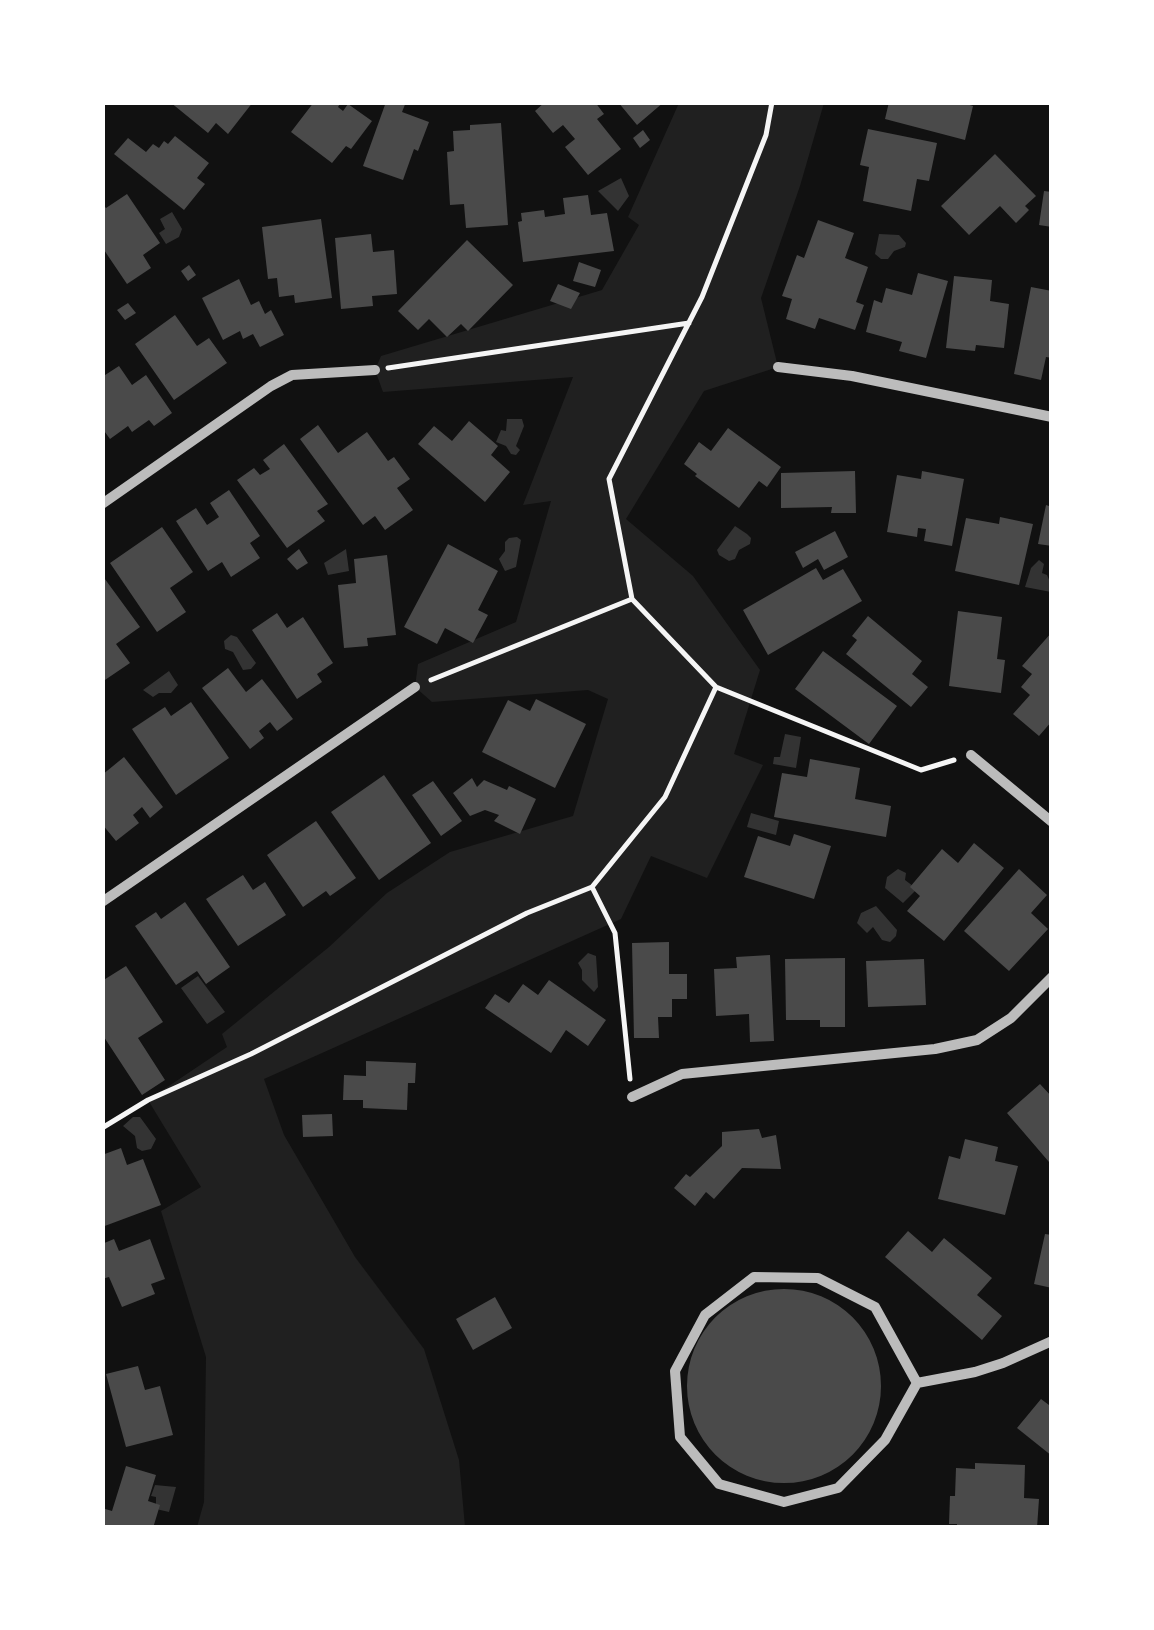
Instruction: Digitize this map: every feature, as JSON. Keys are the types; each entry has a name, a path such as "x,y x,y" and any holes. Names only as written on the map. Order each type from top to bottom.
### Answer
{"street":[{"path":"778,367 852,376 1052,417"},
{"path":"102,504 292,375 376,370"},
{"path":"102,902 415,687"},
{"path":"971,754 1052,822"},
{"path":"632,1097 682,1074 935,1049 977,1040 1011,1018 1052,977"},
{"path":"917,1384 875,1307 818,1278 754,1277 705,1315 675,1371 680,1436 718,1484 784,1502 838,1488 885,1440 917,1384 975,1372 1052,1341"}],"path":[{"path":"772,102 766,135 702,296 609,479 632,598 716,687 922,770 971,754"},
{"path":"376,370 689,323"},
{"path":"415,687 632,598"},
{"path":"102,1128 148,1100 251,1054 527,912 592,888 666,797 716,687"},
{"path":"592,888 615,933 632,1097"}],"shaded area":[{"path":"679,103 824,103 761,298 778,367 704,391 626,519 693,576 760,670 734,754 763,765 707,878 651,856 621,919 264,1079 284,1135 355,1257 424,1349 459,1460 465,1527 197,1527 204,1502 206,1357 161,1211 201,1187 148,1100 227,1047 222,1034 329,947 387,893 450,852 573,816 608,699 588,690 432,702 415,687 418,664 516,622 551,501 523,505 573,377 383,392 375,370 381,356 602,290 639,225 628,217"},
{"path":"621,178 629,196 618,211 598,191"},
{"path":"172,212 182,229 179,237 166,244 159,233 165,229 160,219"},
{"path":"879,234 899,235 905,247 894,251 888,259 881,259 875,254"},
{"path":"507,419 522,419 524,426 516,455 496,442 501,430 506,431"},
{"path":"735,526 751,538 750,544 729,561 717,550"},
{"path":"517,537 521,540 516,567 505,571 499,559 505,542"},
{"path":"346,549 349,571 328,575 324,563"},
{"path":"1039,560 1044,564 1042,573 1047,575 1051,592 1025,587 1031,568"},
{"path":"231,635 237,637 256,663 251,669 243,670 233,652 225,649 224,641"},
{"path":"169,671 178,685 171,693 153,697 143,690"},
{"path":"785,734 801,737 796,768 773,764 774,757 780,757"},
{"path":"751,813 779,821 776,835 747,827"},
{"path":"898,869 906,873 905,880 917,889 903,903 885,888 887,877"},
{"path":"876,906 897,930 890,942 882,940 873,927 867,933 857,923 861,913"},
{"path":"588,953 596,956 598,987 594,992 582,980 578,963"},
{"path":"198,976 225,1012 207,1024 181,988"},
{"path":"133,1117 140,1117 156,1139 151,1149 137,1148 135,1136 123,1126"},
{"path":"155,1485 176,1487 169,1512 156,1509 156,1497 151,1496"}],"building":[{"path":"170,102 253,102 228,134 216,123 208,133"},
{"path":"314,102 341,102 338,107 343,111 348,104 372,121 351,149 346,146 332,163 291,132"},
{"path":"386,102 406,102 402,112 429,122 403,180 363,166"},
{"path":"545,102 595,102 604,114 597,119 621,149 588,175 565,147 575,139 563,125 553,133 535,111"},
{"path":"618,102 664,102 637,125"},
{"path":"889,102 960,102 973,106 965,140 885,119"},
{"path":"501,123 508,225 466,228 464,204 450,205 447,152 454,151 453,131 470,130 470,125"},
{"path":"868,129 937,143 929,181 917,179 911,211 863,201 869,167 860,165"},
{"path":"643,130 650,140 640,148 633,138"},
{"path":"175,136 209,163 197,178 205,184 184,210 114,154 128,138 146,152 153,144 159,148 164,141 168,144"},
{"path":"995,154 1036,196 1016,223 1000,206 969,235 941,206"},
{"path":"1044,191 1052,192 1052,227 1039,225"},
{"path":"127,194 160,243 143,255 151,268 127,284 102,247 102,204 106,208"},
{"path":"588,195 591,215 607,213 614,251 523,262 518,222 522,221 521,213 544,210 545,217 565,214 563,198"},
{"path":"321,219 332,298 295,303 294,295 279,297 277,278 268,279 262,227"},
{"path":"818,220 854,233 845,258 868,267 856,302 864,305 855,330 819,318 815,329 786,319 792,299 782,296 797,255 804,258"},
{"path":"371,234 373,252 394,250 397,294 372,296 373,306 341,309 335,238"},
{"path":"467,240 513,285 468,331 461,324 447,337 429,319 418,330 398,311"},
{"path":"579,262 601,270 595,287 573,281"},
{"path":"189,265 196,275 188,281 181,271"},
{"path":"918,273 948,281 926,358 899,351 902,342 866,332 874,300 882,303 886,288 912,295"},
{"path":"954,276 992,280 990,301 1009,304 1004,348 946,348"},
{"path":"239,279 251,305 259,301 265,314 271,310 284,335 260,347 253,334 243,339 240,331 223,340 202,298"},
{"path":"558,284 580,293 571,309 550,301"},
{"path":"1031,287 1052,291 1052,358 1046,357 1041,380 1014,374"},
{"path":"128,303 136,313 125,320 117,310"},
{"path":"175,315 197,346 209,338 227,363 174,400 135,344"},
{"path":"119,366 132,385 146,375 172,413 154,426 149,420 132,432 128,426 110,439 102,428 102,377"},
{"path":"469,421 498,446 491,455 510,472 485,502 418,444 434,426 452,441"},
{"path":"318,425 338,453 367,432 388,461 394,457 410,479 397,488 413,510 385,530 375,516 363,525 300,439"},
{"path":"728,428 781,467 767,487 759,481 739,508 684,464 699,442 711,451"},
{"path":"284,444 328,504 317,511 325,521 287,548 237,480 254,468 260,475 270,469 263,460"},
{"path":"855,471 856,513 831,513 832,507 781,508 781,473"},
{"path":"922,471 964,479 952,546 924,541 926,529 918,528 917,537 887,532 897,475 921,479"},
{"path":"229,490 260,536 250,543 260,558 231,577 222,562 208,571 176,521 196,508 207,525 219,517 210,503"},
{"path":"1046,505 1052,507 1052,546 1038,544"},
{"path":"1000,517 1033,524 1019,585 955,571 966,518 999,524"},
{"path":"162,527 193,572 170,588 186,612 157,632 110,563"},
{"path":"835,531 848,557 824,570 818,559 803,568 795,552"},
{"path":"448,544 498,571 478,610 488,615 473,643 445,628 437,644 404,627"},
{"path":"299,549 308,563 297,570 287,559"},
{"path":"387,555 396,635 367,638 368,646 344,648 338,585 356,583 354,559"},
{"path":"816,568 823,580 843,569 862,601 768,655 743,610"},
{"path":"102,575 140,627 116,644 130,663 102,682"},
{"path":"958,611 1002,617 997,659 1005,660 1001,693 949,686"},
{"path":"277,613 287,628 303,617 333,663 317,674 322,682 297,699 252,630"},
{"path":"868,616 922,661 912,674 928,687 911,707 846,654 857,640 852,636"},
{"path":"1052,632 1052,721 1039,736 1013,714 1030,695 1021,687 1032,674 1022,666"},
{"path":"823,651 897,706 869,744 795,689"},
{"path":"228,668 246,692 262,679 293,719 277,731 270,722 259,731 264,738 250,749 202,688"},
{"path":"536,699 586,724 555,788 482,752 508,700 530,711"},
{"path":"191,702 229,758 176,795 132,729 165,707 171,716"},
{"path":"124,757 163,807 150,818 142,807 133,815 139,823 116,841 102,824 102,775"},
{"path":"810,759 860,768 855,799 891,806 886,837 774,817 782,773 807,777"},
{"path":"384,775 431,843 379,880 331,812"},
{"path":"472,778 477,787 484,780 536,799 520,834 494,821 499,815 485,810 470,816 453,793"},
{"path":"433,781 462,821 441,836 412,795"},
{"path":"316,821 356,878 330,896 326,891 303,907 267,855"},
{"path":"794,834 831,846 814,899 744,877 758,836 790,846"},
{"path":"974,843 1004,868 944,941 907,911 920,896 910,887 942,849 958,863"},
{"path":"1019,869 1047,895 1031,913 1048,929 1009,971 964,931"},
{"path":"243,875 253,890 265,882 286,915 238,946 206,899"},
{"path":"185,902 230,967 206,984 197,971 176,985 135,926 156,912 161,919"},
{"path":"669,942 669,974 687,974 687,999 672,999 672,1017 658,1017 659,1038 634,1038 632,943"},
{"path":"770,955 774,1041 750,1042 749,1014 716,1016 714,969 737,968 736,957"},
{"path":"845,958 845,1027 820,1027 820,1020 786,1020 785,959"},
{"path":"924,959 926,1005 868,1007 866,961"},
{"path":"126,966 163,1022 138,1038 165,1080 142,1095 102,1034 102,981"},
{"path":"549,980 606,1020 588,1046 566,1030 551,1053 485,1008 495,994 509,1003 523,984 538,995"},
{"path":"366,1061 416,1063 415,1083 408,1083 407,1110 363,1108 363,1100 343,1100 344,1075 366,1076"},
{"path":"1040,1084 1052,1097 1049,1162 1007,1113"},
{"path":"332,1114 333,1136 303,1137 302,1115"},
{"path":"759,1129 762,1138 776,1135 781,1169 742,1168 714,1199 706,1192 695,1206 674,1188 722,1146 722,1132"},
{"path":"965,1139 998,1147 995,1161 1018,1166 1005,1215 938,1199 949,1156 960,1159"},
{"path":"121,1148 127,1165 143,1159 161,1205 102,1227 102,1155"},
{"path":"908,1231 932,1252 944,1238 992,1278 977,1295 1002,1316 982,1340 885,1257"},
{"path":"1045,1234 1052,1235 1052,1288 1034,1284"},
{"path":"114,1239 119,1251 150,1239 165,1279 151,1284 155,1294 122,1307 109,1277 102,1279 102,1244"},
{"path":"784,1289 821,1296 853,1317 874,1349 881,1386 874,1423 853,1455 821,1476 784,1483 747,1476 715,1455 694,1423 687,1386 694,1349 715,1317 747,1296"},
{"path":"495,1297 512,1328 473,1350 456,1319"},
{"path":"138,1366 145,1390 160,1386 173,1435 126,1447 106,1374"},
{"path":"1041,1399 1052,1403 1052,1456 1017,1428"},
{"path":"975,1463 1025,1465 1024,1498 1039,1499 1037,1528 957,1528 957,1524 949,1524 956,1468 975,1469"},
{"path":"126,1466 156,1475 148,1501 160,1505 153,1528 102,1528 102,1508 112,1511"}]}
